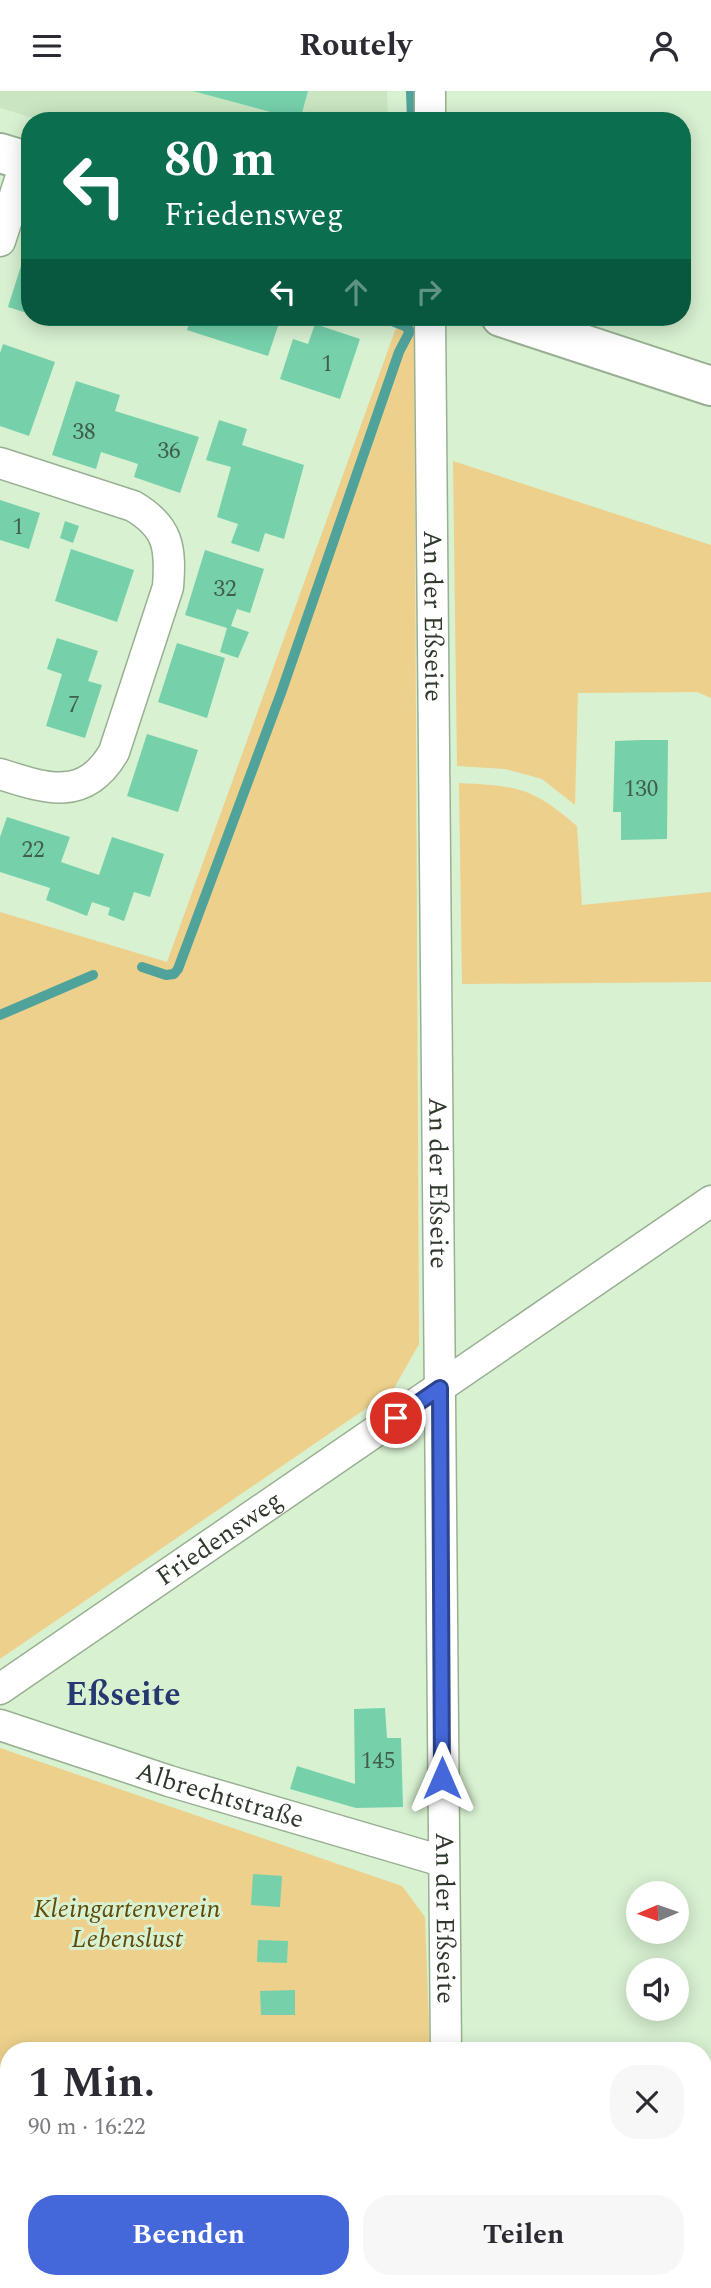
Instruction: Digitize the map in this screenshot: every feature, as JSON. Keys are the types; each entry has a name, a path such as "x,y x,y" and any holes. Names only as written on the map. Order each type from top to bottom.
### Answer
{"street":[{"path":"430,91 430,112"},
{"path":"0,241 19,159"},
{"name":"An der Eßseite","path":"430,326 442,1861 446,2042"},
{"path":"528,326 711,386"},
{"path":"0,463 142,511 152,517 165,536 171,559 169,587 114,752 105,767 89,781 67,788 43,788 0,774"},
{"name":"Friedensweg","path":"0,1689 711,1202"},
{"name":"Albrechtstraße","path":"0,1724 169,1781 442,1861"}],"shaded area":[{"path":"0,91 387,91 388,112 21,112 21,114 0,108"}],"green space":[{"path":"397,326 414,326 419,1344 393,1390 0,1659 0,912 167,962"},
{"path":"453,461 711,545 711,698 697,692 578,693 575,805 542,779 505,769 457,766"},
{"path":"459,783 496,785 523,791 548,803 577,826 582,905 711,892 711,982 462,984"},
{"name":"Kleingartenverein Lebenslust","path":"0,1748 402,1886 425,1917 430,2042 0,2042"}],"building":[{"path":"193,91 308,91 302,112 270,112"},
{"path":"21,266 21,311 8,307"},
{"path":"188,326 278,326 268,356 187,330"},
{"path":"314,326 360,339 340,399 280,379 293,339 308,344"},
{"path":"3,344 55,362 29,436 0,426 0,353"},
{"path":"76,381 120,395 115,411 199,437 180,493 134,477 138,464 101,452 96,469 52,455"},
{"path":"219,420 247,429 242,445 304,465 284,539 265,533 259,552 231,543 238,524 217,517 231,467 206,460"},
{"path":"0,500 40,513 29,549 0,540"},
{"path":"65,521 79,526 73,543 60,538"},
{"path":"71,549 134,570 117,622 55,601"},
{"path":"205,550 264,569 250,613 237,609 231,626 249,632 238,658 220,652 227,628 185,615"},
{"path":"57,638 98,651 88,681 102,685 85,738 46,726 62,674 47,669"},
{"path":"177,643 225,658 207,718 158,702"},
{"path":"147,734 198,750 178,812 127,796"},
{"path":"668,740 667,839 621,840 621,812 613,812 615,741"},
{"path":"7,817 70,837 61,862 99,875 112,837 164,854 150,897 134,892 124,921 108,915 110,908 92,902 87,916 46,900 50,888 0,872 0,837"},
{"path":"385,1708 387,1738 401,1738 403,1807 356,1808 290,1789 297,1766 355,1784 354,1709"},
{"path":"253,1874 282,1876 280,1907 251,1905"},
{"path":"258,1940 288,1941 287,1963 257,1962"},
{"path":"295,1990 295,2015 261,2015 260,1991"}],"waterway":[{"path":"411,91 412,112"},
{"path":"142,967 166,975 174,974 178,969 281,693 399,352 410,331 405,326"},
{"path":"0,1015 93,975"}],"district":[{"name":"Eßseite","path":"123,1695"}],"route":[{"path":"396,1418 440,1388 442,1778"}]}
